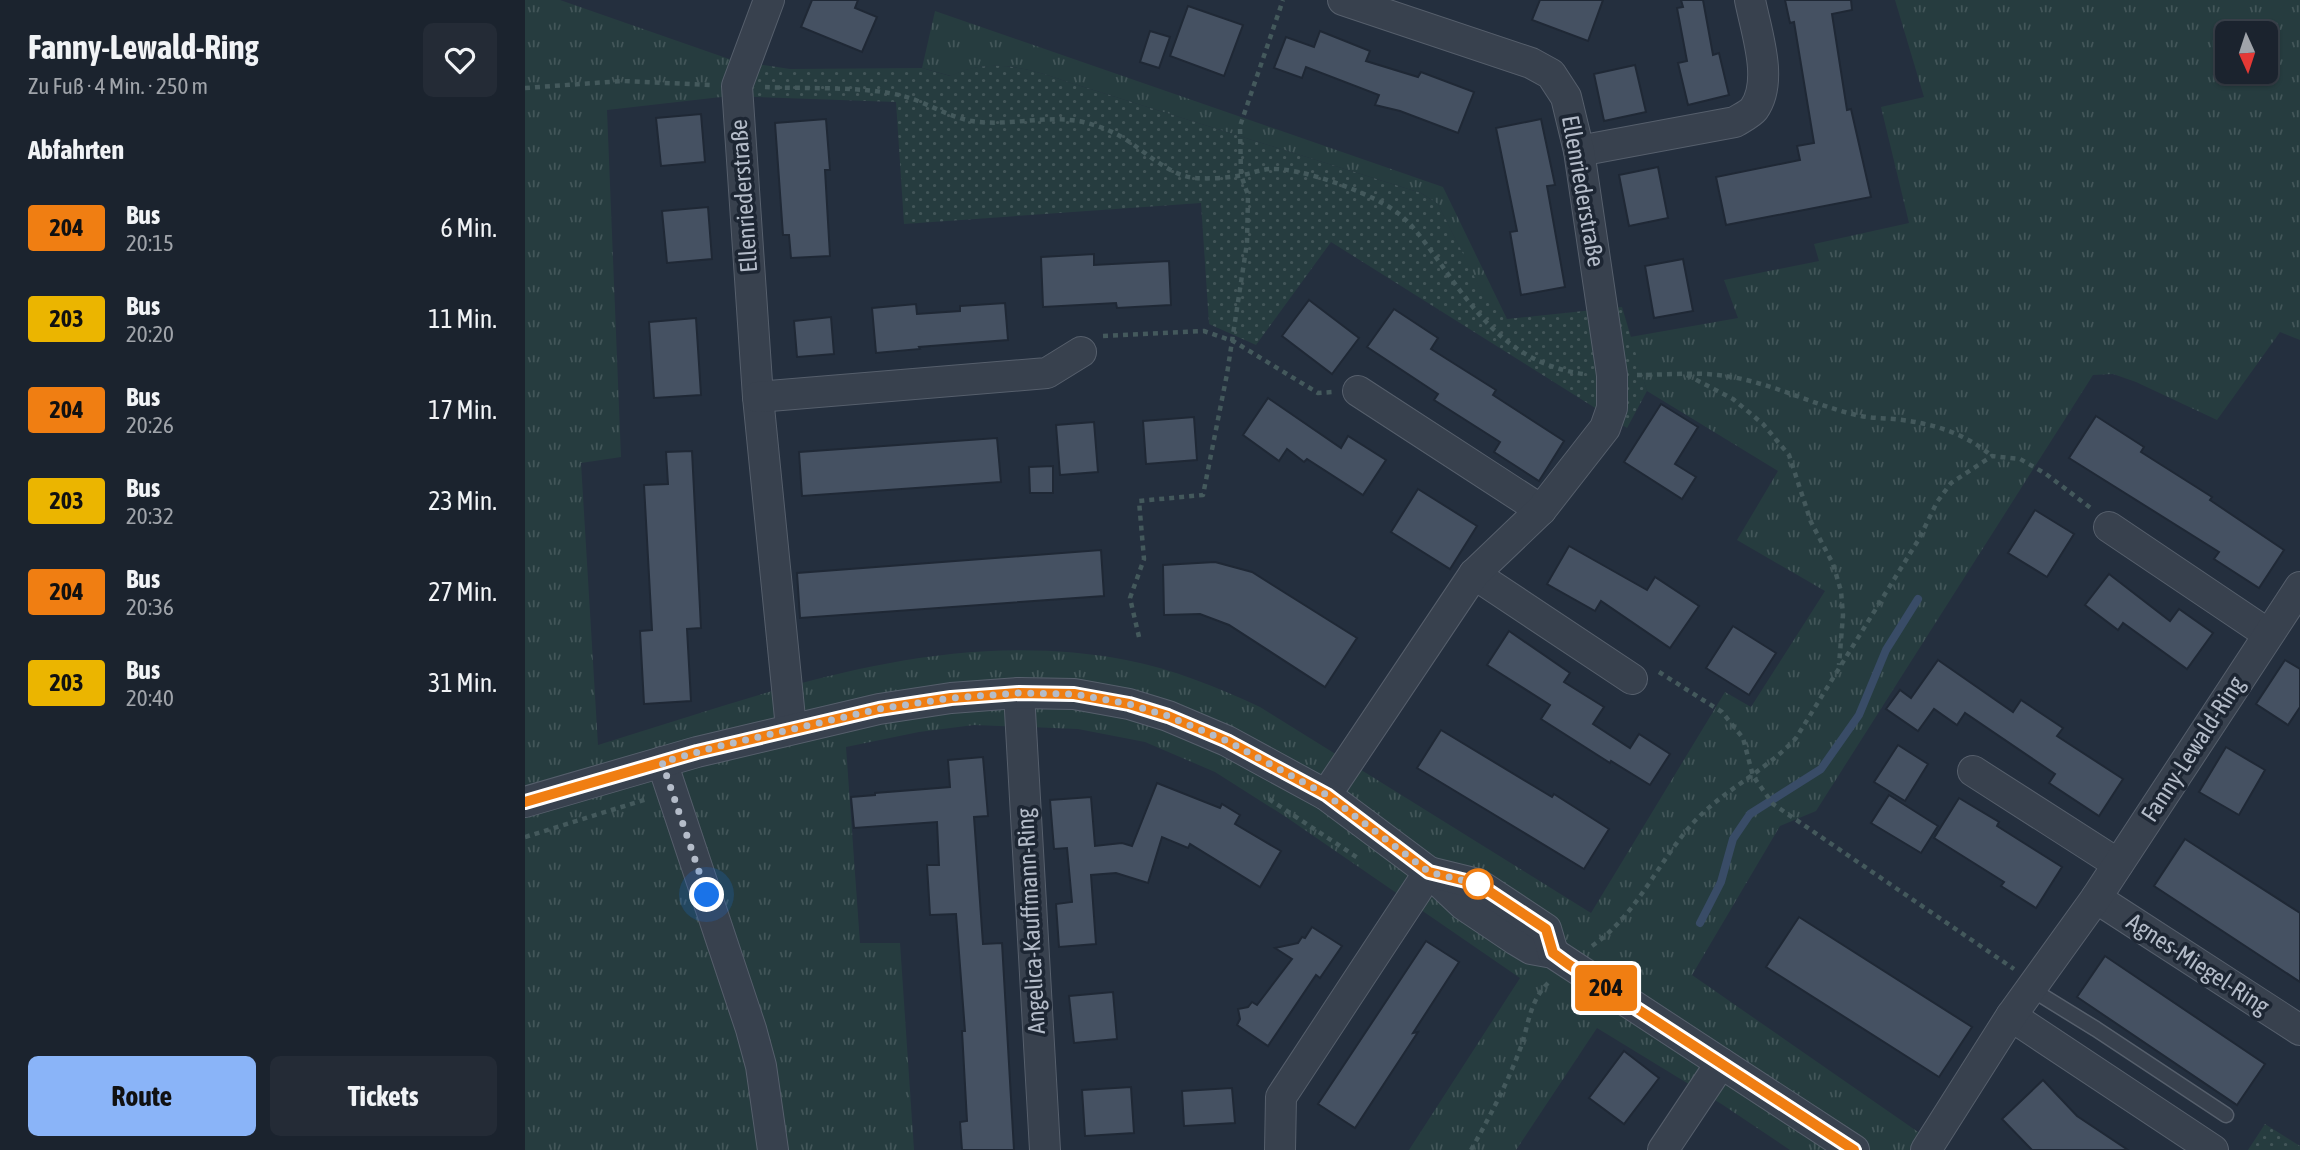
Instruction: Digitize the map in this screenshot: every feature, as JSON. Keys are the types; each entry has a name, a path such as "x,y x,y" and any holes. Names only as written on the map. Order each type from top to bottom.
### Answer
{"street":[{"name":"Ellenriederstraße","path":"769,0 737,86 758,397 791,728"},
{"name":"Ellenriederstraße","path":"1327,795 1474,574 1541,510 1605,428 1612,408 1612,375 1579,150 1566,97 1551,74 1418,13 1343,0"},
{"path":"1579,150 1735,122 1753,109 1762,87 1765,69 1750,0"},
{"path":"758,397 1047,373 1081,352"},
{"path":"1358,391 1541,510"},
{"path":"2109,527 2268,634"},
{"path":"1474,574 1632,679"},
{"name":"Fanny-Lewald-Ring","path":"1926,1150 2011,1016 2096,898 2300,587"},
{"path":"525,802 791,728 879,709 951,698 1019,693 1074,694 1129,704 1168,716 1227,741 1327,795 1429,872 1464,905 1531,949 1560,958 1854,1150"},
{"name":"Angelica-Kauffmann-Ring","path":"1019,693 1045,1150"},
{"path":"662,762 751,1029 761,1066 773,1150"},
{"path":"1973,771 2118,864"},
{"path":"1280,1150 1281,1097 1429,872"},
{"name":"Agnes-Miegel-Ring","path":"2096,898 2300,1030"},
{"path":"2011,1016 2213,1150"},
{"path":"1663,1150 1721,1063"}],"lane":[{"path":"2033,986 2226,1115"}],"path":[{"path":"1139,637 1130,598 1144,559 1139,502 1203,495 1233,341 1249,221 1248,195 1241,176 1240,126 1283,0"},
{"path":"525,88 622,81 884,93 903,96 972,121 1053,118 1083,122 1109,130 1177,172 1194,178 1241,176 1268,169 1293,170 1363,193 1401,214 1413,226 1474,311 1509,345 1570,372 1612,375 1717,374 1756,382 1861,417 1923,423 1954,432 1977,444 1992,456 2019,459 2046,474 2083,500 2109,527"},
{"path":"1081,352 1105,334 1204,331 1233,341 1318,393 1358,391"},
{"path":"1686,374 1733,399 1763,424 1789,455 1811,522 1833,564 1841,591 1843,615 1839,666"},
{"path":"1471,1150 1503,1091 1521,1048 1530,1009 1560,958 1609,934 1643,894 1694,822 1783,752 1796,738 1919,539 1937,502 1951,483 1992,456"},
{"path":"1632,679 1660,672 1723,712 1743,738 1753,776 1773,804 2033,986"}],"green space":[{"path":"525,0 560,0 732,60 730,96 607,110 621,457 581,463 598,745 792,686 923,658 990,651 1058,651 1126,660 1195,679 1260,707 1591,913 1725,692 1751,707 1825,591 1737,540 1778,471 1647,391 1630,337 1738,318 1724,280 1819,261 1814,244 1909,223 1881,107 1924,97 1895,0 2300,0 2300,340 2280,332 2217,420 2136,382 2113,374 2093,375 1816,811 1780,826 1692,975 1944,1150 1790,1150 1723,1105 1597,1028 1516,1150 1409,1150 1520,978 1286,817 1215,772 1145,742 1078,729 974,725 919,732 846,747 860,943 900,943 914,1150 525,1150"},
{"path":"935,11 1443,187 1507,319 1486,301 1438,204 1421,193 1039,72 995,66 966,70 951,76 922,68"},
{"path":"732,60 790,69 922,68 950,76 980,67 1024,69 1421,193 1438,204 1486,300 1507,319 1622,307 1647,391 1627,428 1331,242 1256,345 1209,324 1201,203 904,224 896,102 730,96"},
{"path":"2265,1124 2300,1146 2300,1150 2248,1150"}],"building":[{"path":"812,0 858,0 855,8 877,17 862,52 801,27"},
{"path":"1540,0 1603,0 1588,41 1532,20"},
{"path":"1681,0 1703,0 1713,55 1719,53 1729,95 1688,105 1678,63 1687,61 1677,8 1683,7"},
{"path":"1785,0 1851,0 1852,10 1832,14 1847,110 1851,109 1871,197 1726,225 1716,177 1800,160 1797,146 1814,143 1794,22 1790,23"},
{"path":"1188,6 1243,25 1224,76 1170,56"},
{"path":"1150,31 1170,37 1159,68 1140,62"},
{"path":"1320,31 1370,51 1366,61 1418,77 1421,72 1474,92 1458,133 1400,111 1375,105 1379,95 1306,67 1302,78 1274,68 1286,37 1314,47"},
{"path":"1635,65 1646,112 1604,121 1594,74"},
{"path":"701,114 705,162 661,166 656,118"},
{"path":"826,119 830,170 825,170 830,256 791,258 789,235 783,235 775,123"},
{"path":"1541,119 1555,185 1547,186 1565,287 1521,295 1510,232 1517,231 1496,128"},
{"path":"1658,167 1668,218 1629,226 1619,175"},
{"path":"708,207 712,259 667,263 662,211"},
{"path":"1094,254 1094,265 1169,261 1171,305 1117,308 1116,303 1043,307 1041,257"},
{"path":"1683,259 1693,311 1654,318 1645,266"},
{"path":"1309,300 1359,338 1332,374 1282,336"},
{"path":"1005,303 1008,340 876,353 872,308 916,304 917,314 960,311 960,306"},
{"path":"1394,309 1438,338 1431,349 1496,390 1493,395 1564,441 1539,481 1494,452 1500,442 1434,400 1438,394 1367,347"},
{"path":"831,317 834,354 797,357 794,321"},
{"path":"696,318 701,395 654,398 649,322"},
{"path":"1268,398 1341,448 1348,436 1386,460 1363,495 1307,459 1304,462 1287,449 1279,461 1243,435"},
{"path":"1661,404 1698,427 1675,464 1696,477 1682,499 1624,462"},
{"path":"2096,416 2144,447 2141,452 2212,497 2210,500 2284,550 2259,588 2214,559 2219,552 2069,458"},
{"path":"1194,417 1197,460 1146,464 1143,421"},
{"path":"1094,422 1098,472 1060,475 1056,425"},
{"path":"997,438 1001,482 802,496 799,452"},
{"path":"692,451 701,628 687,629 691,701 644,704 640,631 652,630 644,485 668,484 666,452"},
{"path":"1053,466 1053,493 1030,493 1029,467"},
{"path":"1418,489 1477,526 1450,569 1391,532"},
{"path":"2035,510 2074,534 2047,577 2008,553"},
{"path":"1569,546 1647,590 1655,577 1699,606 1670,648 1601,601 1595,611 1547,584"},
{"path":"1101,550 1104,596 800,618 797,573"},
{"path":"1215,562 1252,572 1357,638 1325,687 1229,625 1200,614 1164,615 1163,565"},
{"path":"2109,574 2170,621 2179,609 2213,633 2187,669 2123,623 2118,630 2085,605"},
{"path":"1733,626 1776,653 1749,695 1706,668"},
{"path":"1509,631 1570,673 1564,682 1604,707 1593,724 1630,748 1639,734 1670,754 1650,785 1541,719 1550,705 1487,665"},
{"path":"1938,660 2013,712 2021,700 2063,728 2057,736 2123,779 2099,816 2049,783 2055,774 1965,713 1957,725 1934,709 1918,731 1886,709 1900,690 1911,698"},
{"path":"2285,660 2300,669 2300,707 2288,725 2256,704"},
{"path":"1441,730 1552,797 1554,794 1609,829 1584,869 1417,768"},
{"path":"1898,745 1928,764 1905,801 1874,782"},
{"path":"2226,747 2265,770 2239,815 2199,792"},
{"path":"983,757 988,816 974,817 983,944 1002,943 1014,1150 962,1150 960,1122 967,1121 962,1031 965,1031 956,914 930,915 927,865 939,865 937,822 854,828 851,797 950,787 948,760"},
{"path":"1157,783 1220,808 1222,804 1240,815 1235,824 1281,851 1260,887 1190,844 1188,848 1162,837 1148,883 1116,873 1091,875 1096,944 1059,947 1056,904 1072,902 1067,848 1054,849 1050,800 1091,797 1095,846 1122,843 1132,846"},
{"path":"1889,795 1938,826 1921,853 1871,823"},
{"path":"1959,798 1999,822 1997,826 2062,867 2036,908 2001,886 2004,882 1934,838"},
{"path":"2185,839 2300,913 2300,982 2154,886"},
{"path":"1799,917 1972,1027 1939,1077 1766,967"},
{"path":"1312,927 1342,946 1320,978 1316,975 1268,1046 1237,1025 1240,1019 1238,1009 1248,1007 1252,1002 1257,1005 1292,959 1275,948 1298,943"},
{"path":"1426,941 1459,962 1413,1033 1418,1032 1355,1128 1318,1104"},
{"path":"2105,956 2265,1064 2237,1105 2077,997"},
{"path":"1113,992 1117,1039 1074,1043 1069,996"},
{"path":"1624,1051 1659,1078 1624,1124 1589,1098"},
{"path":"2043,1080 2077,1116 2128,1150 2032,1150 2002,1119"},
{"path":"1131,1087 1134,1133 1085,1136 1082,1090"},
{"path":"1232,1088 1235,1123 1184,1126 1182,1091"}],"waterway":[{"path":"1700,923 1721,882 1733,839 1750,814 1821,769 1859,715 1886,650 1918,599"}],"bus line":[{"name":"204","path":"525,802 697,752 879,709 951,698 1019,693 1074,694 1129,704 1168,716 1227,741 1327,795 1429,872 1478,884 1546,929 1553,953 1568,964 1854,1150"}],"route":[{"path":"707,895 662,762 791,728 879,709 951,698 1019,693 1074,694 1129,704 1168,716 1227,741 1327,795 1429,872 1478,884"}]}
